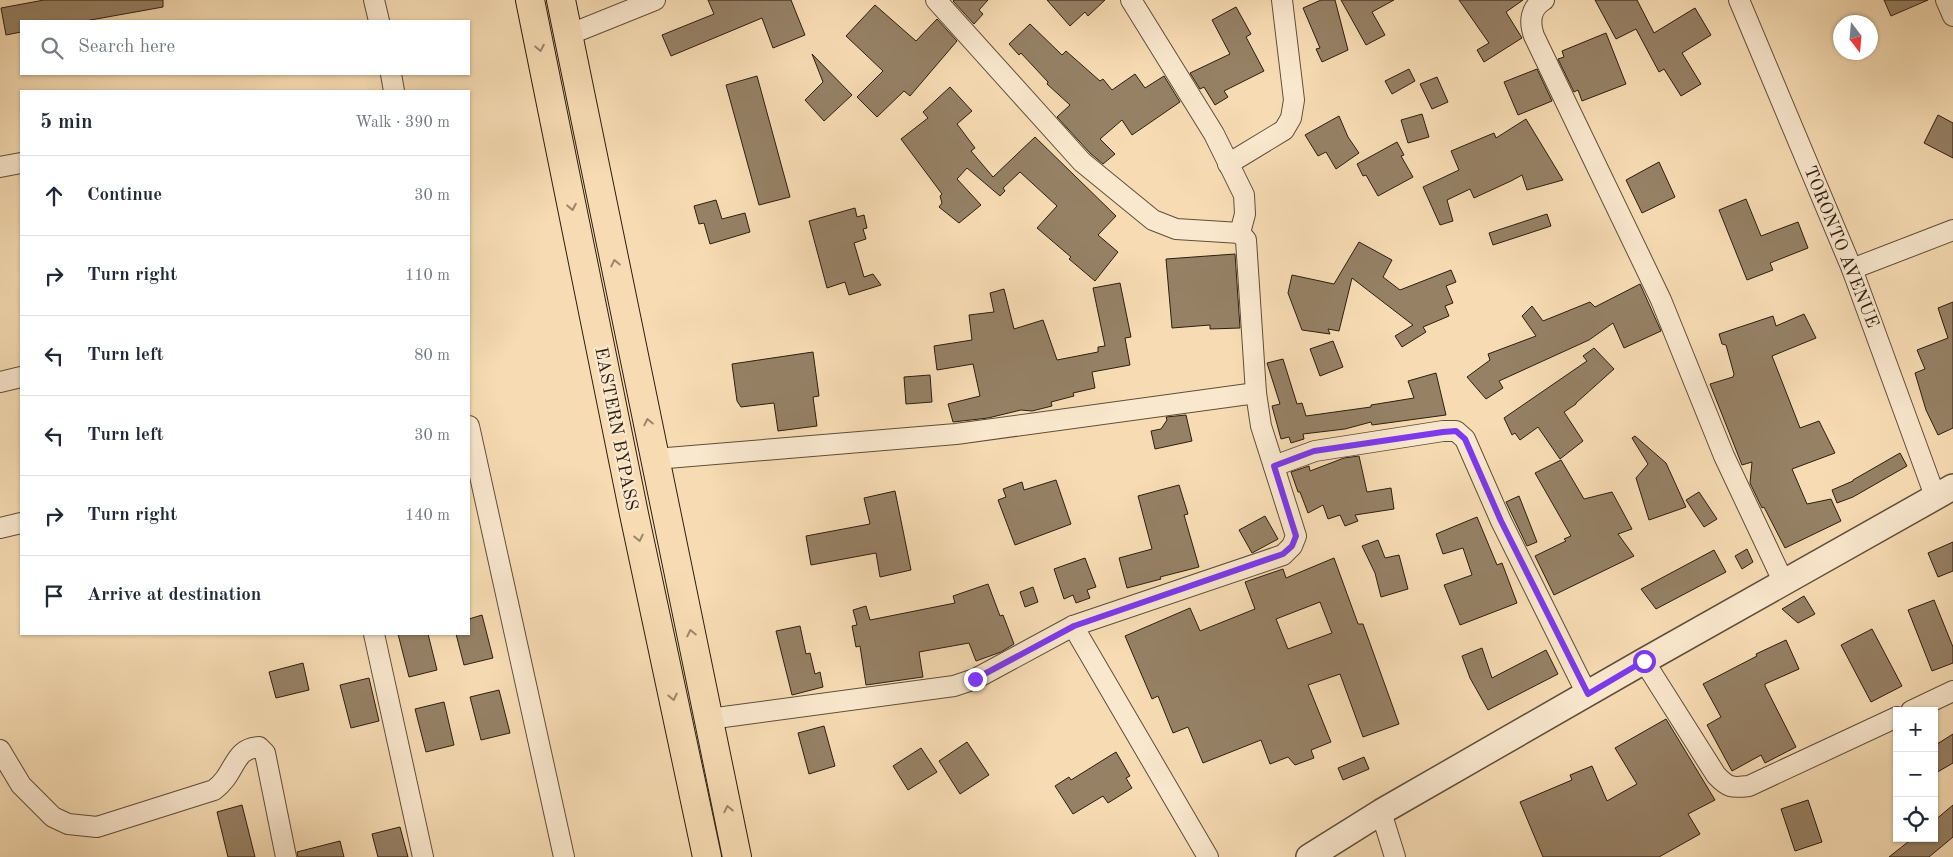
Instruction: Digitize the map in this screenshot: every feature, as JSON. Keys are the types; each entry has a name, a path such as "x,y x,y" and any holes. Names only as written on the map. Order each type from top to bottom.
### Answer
{"main road":[{"name":"EASTERN BYPASS","path":"530,0 632,504 707,857"},
{"name":"EASTERN BYPASS","path":"561,0 737,857"}],"street":[{"path":"374,0 379,20"},
{"path":"568,35 655,0"},
{"path":"709,720 954,686 975,679 1074,626 1283,554 1292,546 1296,536 1261,426 1256,393 1248,246 1246,240 1240,233 1176,229 1153,220 1082,162 936,0"},
{"path":"1131,0 1214,134 1244,195 1245,214 1240,233"},
{"path":"1228,164 1284,130 1291,118 1294,100 1282,0"},
{"path":"1544,0 1538,4 1532,14 1530,25 1534,36 1661,300 1724,456 1783,582"},
{"name":"TORONTO AVENUE","path":"1739,0 1944,492"},
{"path":"1946,0 1953,16"},
{"path":"390,75 394,90"},
{"path":"0,167 20,163"},
{"path":"1852,270 1953,230"},
{"path":"0,382 20,377"},
{"path":"655,459 956,434 1256,393"},
{"path":"1274,466 1314,451 1456,431 1465,439 1501,521 1588,694"},
{"path":"470,437 564,857"},
{"path":"1310,857 1381,812 1944,492"},
{"path":"0,528 20,523"},
{"path":"1074,626 1208,857"},
{"path":"374,635 423,857"},
{"path":"1644,661 1716,775 1725,784 1734,788 1748,786 1893,720"},
{"path":"1919,707 1953,691"},
{"path":"0,750 21,785 53,817 68,824 96,827 214,790 224,781 239,756 250,747 259,747 265,753 286,857"},
{"path":"1381,812 1395,857"}],"building":[{"path":"44,0 163,0 163,7 91,20 20,20 20,32 6,35 1,8"},
{"path":"708,0 791,0 805,35 773,48 762,18 671,56 662,35 714,14"},
{"path":"954,0 988,0 979,10 983,14 974,24"},
{"path":"1047,0 1105,0 1088,16 1085,12 1070,26"},
{"path":"1321,0 1335,0 1348,50 1322,62 1316,49 1320,48 1303,8"},
{"path":"1341,0 1394,0 1372,12 1385,35 1366,45"},
{"path":"1459,0 1523,0 1506,12 1522,38 1484,62 1477,50 1489,43"},
{"path":"1595,0 1637,0 1654,33 1695,8 1711,35 1682,53 1701,84 1681,96 1664,69 1659,72 1636,29 1616,39"},
{"path":"1884,0 1928,0 1891,16"},
{"path":"875,5 916,41 937,19 957,41 910,96 904,91 877,117 857,97 883,71 846,36"},
{"path":"1236,7 1251,34 1246,37 1264,71 1224,91 1228,97 1215,105 1204,87 1200,89 1190,73 1230,54 1212,20"},
{"path":"1030,24 1062,55 1066,51 1100,81 1103,79 1112,90 1135,74 1145,88 1164,76 1180,102 1132,135 1122,120 1100,139 1115,154 1103,164 1090,153 1057,117 1070,105 1047,84 1048,82 1021,53 1019,55 1009,44"},
{"path":"1606,33 1626,84 1582,101 1578,90 1574,92 1558,59 1564,57 1562,51"},
{"path":"812,54 852,95 824,121 805,100 823,82"},
{"path":"1409,69 1415,81 1392,94 1385,81"},
{"path":"1537,69 1552,101 1518,115 1504,82"},
{"path":"757,76 790,197 759,205 726,85"},
{"path":"1437,77 1448,102 1432,109 1420,84"},
{"path":"950,87 972,111 957,124 975,148 971,151 993,177 1035,137 1116,216 1098,235 1118,252 1095,281 1069,259 1071,257 1037,228 1057,206 1020,172 1003,188 1005,191 1000,196 967,168 957,179 981,205 959,223 939,207 942,203 940,196 942,194 901,139 928,118 923,112"},
{"path":"1422,114 1429,137 1408,143 1401,120"},
{"path":"1938,115 1953,123 1953,158 1924,143"},
{"path":"1339,116 1348,137 1359,153 1336,169 1326,152 1318,156 1305,135"},
{"path":"1526,119 1563,180 1527,190 1522,175 1474,198 1470,189 1447,200 1453,221 1440,225 1423,187 1459,170 1451,151 1494,133 1496,138"},
{"path":"1397,142 1404,155 1401,156 1413,177 1378,196 1366,175 1363,176 1357,164"},
{"path":"1659,162 1675,197 1642,213 1626,180"},
{"path":"1746,199 1761,236 1798,222 1808,248 1770,263 1773,270 1747,280 1719,210"},
{"path":"716,200 722,219 745,213 750,232 710,244 704,223 699,224 694,206"},
{"path":"855,208 857,217 864,215 867,228 863,229 866,239 854,243 864,277 873,274 881,285 849,295 845,282 827,288 809,221"},
{"path":"1547,214 1551,226 1493,245 1489,233"},
{"path":"1359,242 1392,260 1383,277 1400,290 1451,270 1456,282 1446,286 1453,303 1445,306 1449,316 1423,327 1426,332 1402,347 1395,336 1413,325 1352,278 1339,331 1328,329 1330,334 1302,330 1288,293 1292,275 1334,284"},
{"path":"1235,254 1240,328 1210,329 1210,325 1172,328 1166,259"},
{"path":"1120,283 1131,337 1125,338 1130,365 1092,372 1095,388 1073,393 1074,396 1051,402 1052,406 1032,411 1021,410 988,418 953,422 948,404 980,396 973,364 937,370 934,346 972,340 969,315 994,312 990,293 1004,289 1014,329 1043,320 1057,360 1098,352 1098,347 1105,346 1093,288"},
{"path":"1640,284 1661,331 1624,348 1613,323 1589,340 1499,381 1503,388 1486,399 1467,377 1490,360 1488,354 1536,336 1522,316 1532,306 1543,321 1590,302 1595,307"},
{"path":"1953,302 1953,428 1938,435 1926,410 1915,373 1925,369 1917,350 1948,338 1938,308"},
{"path":"1804,314 1816,338 1772,356 1800,428 1819,421 1835,453 1792,469 1807,504 1831,499 1841,521 1785,548 1750,483 1752,462 1742,465 1710,384 1733,377 1734,374 1726,345 1722,344 1719,334 1773,316 1776,326"},
{"path":"1333,341 1343,367 1320,376 1310,349"},
{"path":"1594,348 1614,369 1576,404 1564,412 1583,441 1560,459 1538,427 1520,440 1515,433 1512,435 1504,418 1587,361 1583,356"},
{"path":"813,352 819,396 813,397 817,426 778,431 774,403 741,407 737,401 732,364"},
{"path":"1283,359 1297,404 1302,403 1306,416 1371,407 1371,405 1414,398 1408,381 1436,373 1446,415 1372,425 1371,422 1345,429 1303,434 1304,439 1291,443 1289,437 1281,439 1272,406 1280,404 1267,363"},
{"path":"930,375 932,402 906,404 904,377"},
{"path":"1186,415 1192,441 1155,449 1151,431 1161,429 1167,420 1166,417"},
{"path":"1635,436 1666,463 1686,507 1649,520 1636,478 1648,464 1632,438"},
{"path":"1900,453 1907,466 1853,497 1837,503 1832,490 1853,481"},
{"path":"1359,456 1367,492 1391,488 1394,509 1355,515 1358,521 1345,526 1340,515 1328,519 1323,505 1308,513 1291,472 1309,466 1310,471 1344,458"},
{"path":"1561,460 1584,499 1612,492 1632,529 1618,534 1634,556 1554,595 1535,556 1566,541 1564,539 1571,536 1535,473"},
{"path":"1056,480 1071,524 1015,545 998,500 1006,497 1003,489 1022,482 1024,490"},
{"path":"1179,485 1188,514 1184,515 1199,567 1127,588 1119,558 1152,549 1138,496"},
{"path":"895,491 911,570 880,577 876,553 811,565 806,536 870,524 864,498"},
{"path":"1699,492 1717,519 1704,527 1686,500"},
{"path":"1519,496 1537,542 1527,546 1506,502"},
{"path":"1265,516 1278,539 1252,553 1239,530"},
{"path":"1477,517 1497,565 1502,563 1517,603 1460,625 1444,585 1472,575 1463,548 1443,554 1436,534"},
{"path":"1378,540 1385,558 1399,555 1408,589 1381,597 1375,573 1362,546"},
{"path":"1953,542 1953,571 1938,577 1928,553"},
{"path":"1747,549 1753,562 1742,569 1735,556"},
{"path":"1714,550 1726,572 1656,609 1641,589"},
{"path":"1085,558 1096,587 1087,590 1090,598 1076,603 1073,595 1064,599 1054,569"},
{"path":"1334,558 1358,624 1363,624 1399,724 1363,737 1340,674 1308,685 1331,742 1311,750 1314,758 1295,765 1288,757 1270,764 1261,740 1203,763 1188,727 1173,733 1158,696 1152,699 1125,636 1190,608 1200,631 1255,609 1245,582 1283,569 1286,578","holes":["1320,602 1332,633 1288,649 1276,619"]},
{"path":"988,584 1000,616 1003,615 1014,644 1001,652 976,661 969,643 919,652 923,677 866,685 860,646 856,647 852,626 857,625 853,610 866,606 870,620 955,603 953,596"},
{"path":"1033,587 1038,602 1025,607 1020,592"},
{"path":"1804,596 1815,614 1798,623 1782,609"},
{"path":"1934,600 1953,647 1953,663 1932,671 1908,610"},
{"path":"482,615 493,658 464,665 456,635 470,635 470,619"},
{"path":"800,626 806,654 810,653 815,674 820,672 823,687 792,695 776,631"},
{"path":"1872,629 1902,686 1871,702 1841,645"},
{"path":"398,635 428,635 437,670 409,677"},
{"path":"1786,640 1799,669 1765,684 1765,686 1796,747 1765,763 1761,755 1732,771 1707,725 1721,717 1703,684 1757,656 1756,654"},
{"path":"1482,648 1492,678 1546,650 1558,674 1488,710 1470,678 1462,656"},
{"path":"303,663 309,690 276,698 269,672"},
{"path":"369,678 379,721 351,728 340,685"},
{"path":"499,690 510,733 481,740 470,697"},
{"path":"444,702 454,745 426,752 415,709"},
{"path":"1666,719 1715,800 1688,814 1700,834 1659,857 1543,857 1520,802 1572,780 1570,775 1592,766 1607,801 1637,784 1615,748"},
{"path":"824,726 835,766 809,774 798,733"},
{"path":"1953,734 1953,763 1938,772 1938,752 1938,743"},
{"path":"967,742 989,775 960,794 939,761"},
{"path":"921,748 937,772 908,790 893,766"},
{"path":"1116,752 1130,776 1126,778 1132,788 1108,803 1103,796 1073,814 1055,786 1069,777 1071,780"},
{"path":"1364,757 1369,769 1343,780 1338,768"},
{"path":"1808,800 1822,842 1795,851 1781,809"},
{"path":"242,805 255,857 228,857 217,812"},
{"path":"1953,805 1953,837 1929,857 1889,857 1908,842 1938,842 1938,818"},
{"path":"400,827 408,857 378,857 372,834"},
{"path":"340,841 344,857 298,857 297,852"}],"route":[{"path":"975,679 1074,626 1283,554 1292,546 1296,536 1274,466 1314,451 1345,445 1456,431 1465,439 1501,521 1588,694 1644,661"}]}
